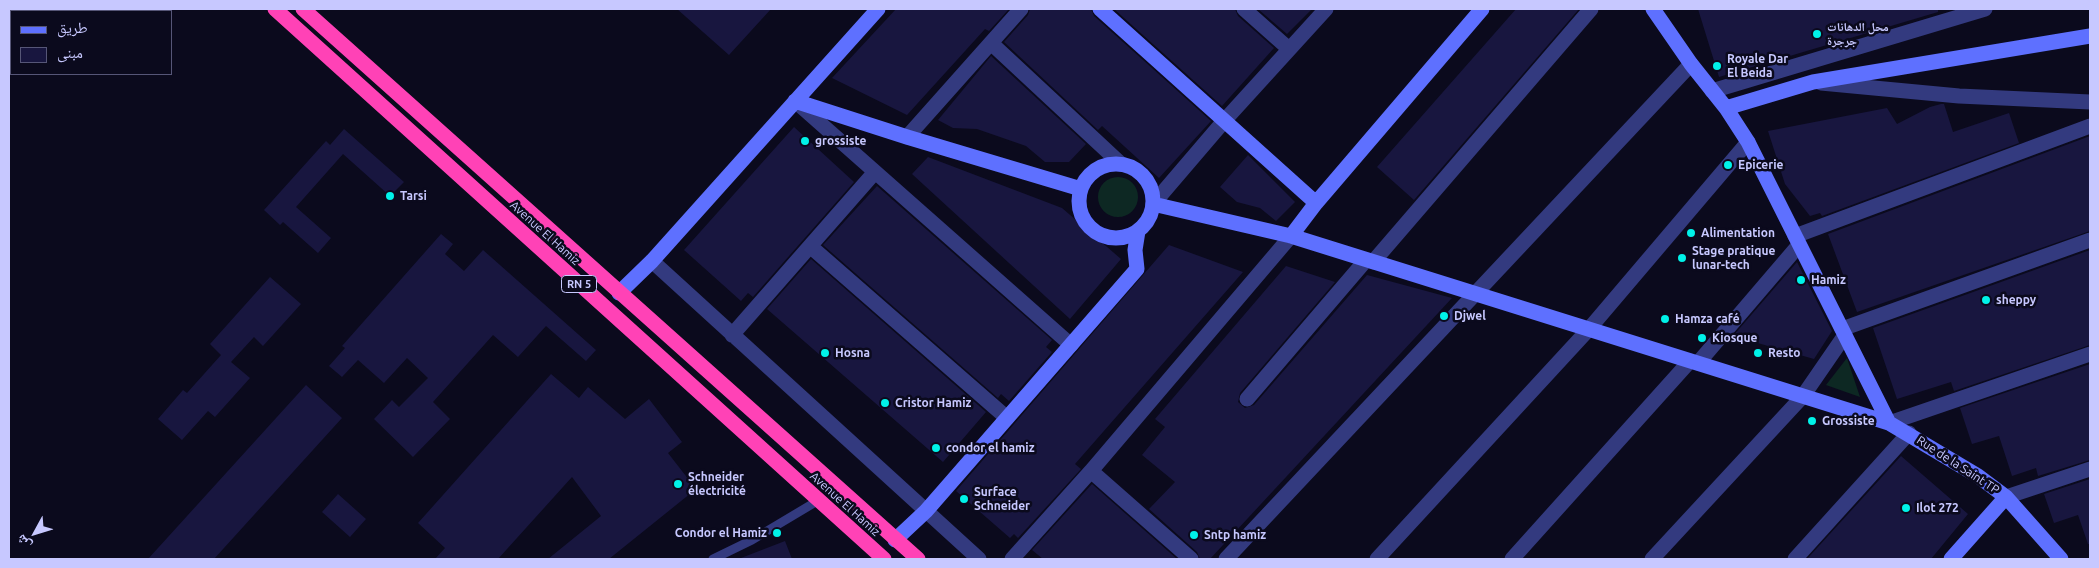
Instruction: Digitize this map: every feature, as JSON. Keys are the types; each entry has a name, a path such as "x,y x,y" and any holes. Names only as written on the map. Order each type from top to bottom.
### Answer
{"highway":[{"name":"Avenue El Hamiz","path":"275,9 884,559"},
{"name":"RN 5","path":"310,11 619,293 918,559"}],"street":[{"path":"619,293 652,261 878,9"},
{"path":"907,137 1021,9"},
{"path":"1100,9 1316,203"},
{"path":"1244,9 1289,49"},
{"path":"1153,204 1224,121 1326,9"},
{"path":"1012,559 1091,470 1291,236 1316,203 1482,9"},
{"path":"1247,399 1591,9"},
{"path":"1653,9 1691,64 1726,108 1748,142 1889,423 2090,354"},
{"path":"1712,91 1952,13 1985,9"},
{"path":"1726,108 1812,82 2090,36"},
{"path":"991,43 1121,164"},
{"path":"1226,559 1691,64"},
{"path":"1812,82 1959,96 2090,102"},
{"path":"795,101 907,137 1081,188"},
{"path":"795,101 1071,345"},
{"path":"1512,559 1694,362 1797,241 2090,126"},
{"path":"1377,559 1589,329 1748,142"},
{"path":"1121,164 1135,168 1146,178 1152,191 1153,204 1151,215 1138,231 1126,237 1113,238 1100,234 1089,226 1082,215 1078,202 1081,188 1092,172 1106,165 1121,164"},
{"path":"732,335 875,172"},
{"name":"Rue de la Saint TP","path":"1153,204 1291,236 1889,423 1909,433 1978,476 2006,496 2061,559"},
{"path":"895,540 926,511 1137,270 1135,250 1138,231"},
{"path":"1652,559 1803,396 1843,332 2090,240"},
{"path":"810,246 1007,418"},
{"path":"652,261 979,559"},
{"path":"1795,559 1909,433"},
{"path":"1951,559 2006,496 2090,469"},
{"path":"1091,470 1191,559"}],"lane":[{"path":"713,559 752,540 819,500"}],"green space":[{"path":"1114,177 1122,177 1129,180 1135,186 1138,197 1135,208 1129,214 1122,217 1114,217 1107,214 1101,208 1098,201 1098,193 1101,186 1107,180"},
{"path":"1847,358 1860,397 1826,385"}],"building":[{"path":"677,9 771,9 729,55"},
{"path":"896,9 1009,9 989,31 985,29 907,115 832,78"},
{"path":"1030,9 1091,9 1094,16 1211,121 1159,178 1102,126 1098,130 1004,42 1028,15"},
{"path":"1114,9 1235,9 1238,16 1274,48 1222,106"},
{"path":"1258,9 1312,9 1287,34"},
{"path":"1516,9 1579,9 1414,200 1377,167"},
{"path":"1698,9 1938,9 1938,12 1719,77"},
{"path":"991,56 1086,144 1069,162 1045,162 1026,146 977,129 953,128 938,120"},
{"path":"1944,104 1953,132 2009,113 2019,143 1822,216 1820,213 1810,216 1785,184 1768,131 1887,108 1897,124 1930,107"},
{"path":"794,127 854,182 753,297 748,293 741,301 684,250"},
{"path":"344,129 404,182 390,196 343,154 296,207 331,238 318,253 283,222 280,225 264,210 326,141 330,145"},
{"path":"2090,136 2090,231 1857,312 1828,234"},
{"path":"1248,155 1295,202 1276,221 1260,208 1237,202 1220,187"},
{"path":"928,157 1062,208 1121,259 1070,319 912,174"},
{"path":"877,186 1052,340 1046,347 1052,352 1009,401 1001,394 998,398 823,245"},
{"path":"441,234 453,244 445,254 464,271 483,250 596,350 586,361 546,326 518,357 493,335 433,402 450,419 413,457 374,419 392,400 399,407 428,378 407,358 384,383 358,360 342,377 329,366 345,348 342,346"},
{"path":"1169,245 1243,272 1075,464 1081,469 1018,538 1014,534 1010,538 956,491"},
{"path":"2090,250 2090,345 1954,391 1951,382 1897,399 1873,328"},
{"path":"811,259 986,412 943,462 767,309"},
{"path":"1797,262 1832,331 1814,359 1733,336"},
{"path":"1286,266 1335,282 1240,393 1238,402 1245,408 1254,405 1367,275 1452,298 1210,559 1200,559 1197,552 1149,509 1175,482 1142,455 1165,427 1155,419"},
{"path":"270,277 301,304 263,346 254,337 231,362 250,378 215,417 208,411 182,440 158,419 183,390 187,393 221,355 210,344"},
{"path":"2090,364 2090,460 2038,476 2036,468 2012,476 1999,436 1972,444 1960,408"},
{"path":"551,374 579,398 588,387 625,419 649,399 682,442 668,453 696,489 609,559 548,559 601,516 572,477 498,559 435,559 445,548 418,523"},
{"path":"306,385 342,418 214,559 148,559"},
{"name":"Ilot 272","path":"1901,456 1968,514 1931,559 1807,559"},
{"path":"2090,479 2090,544 2088,544 2078,515 2054,523 2044,494"},
{"path":"1092,484 1177,559 1043,559 1032,550"},
{"path":"338,494 366,519 350,537 322,512"},
{"name":"Condor el Hamiz","path":"785,541 792,559 741,559 741,558"}],"place":[{"name":"محل الدهانات جرجرة","path":"1817,34"},
{"name":"Royale Dar El Beida","path":"1717,66"},
{"name":"grossiste","path":"805,141"},
{"name":"Epicerie","path":"1728,165"},
{"name":"Tarsi","path":"390,196"},
{"name":"Alimentation","path":"1691,233"},
{"name":"Stage pratique lunar-tech","path":"1682,258"},
{"name":"Hamiz","path":"1801,280"},
{"name":"sheppy","path":"1986,300"},
{"name":"Djwel","path":"1444,316"},
{"name":"Hamza café","path":"1665,319"},
{"name":"Kiosque","path":"1702,338"},
{"name":"Hosna","path":"825,353"},
{"name":"Resto","path":"1758,353"},
{"name":"Cristor Hamiz","path":"885,403"},
{"name":"Grossiste","path":"1812,421"},
{"name":"condor el hamiz","path":"936,448"},
{"name":"Schneider électricité","path":"678,484"},
{"name":"Surface Schneider","path":"964,499"},
{"name":"Ilot 272","path":"1906,508"},
{"name":"Condor el Hamiz","path":"777,533"},
{"name":"Sntp hamiz","path":"1194,535"}]}
